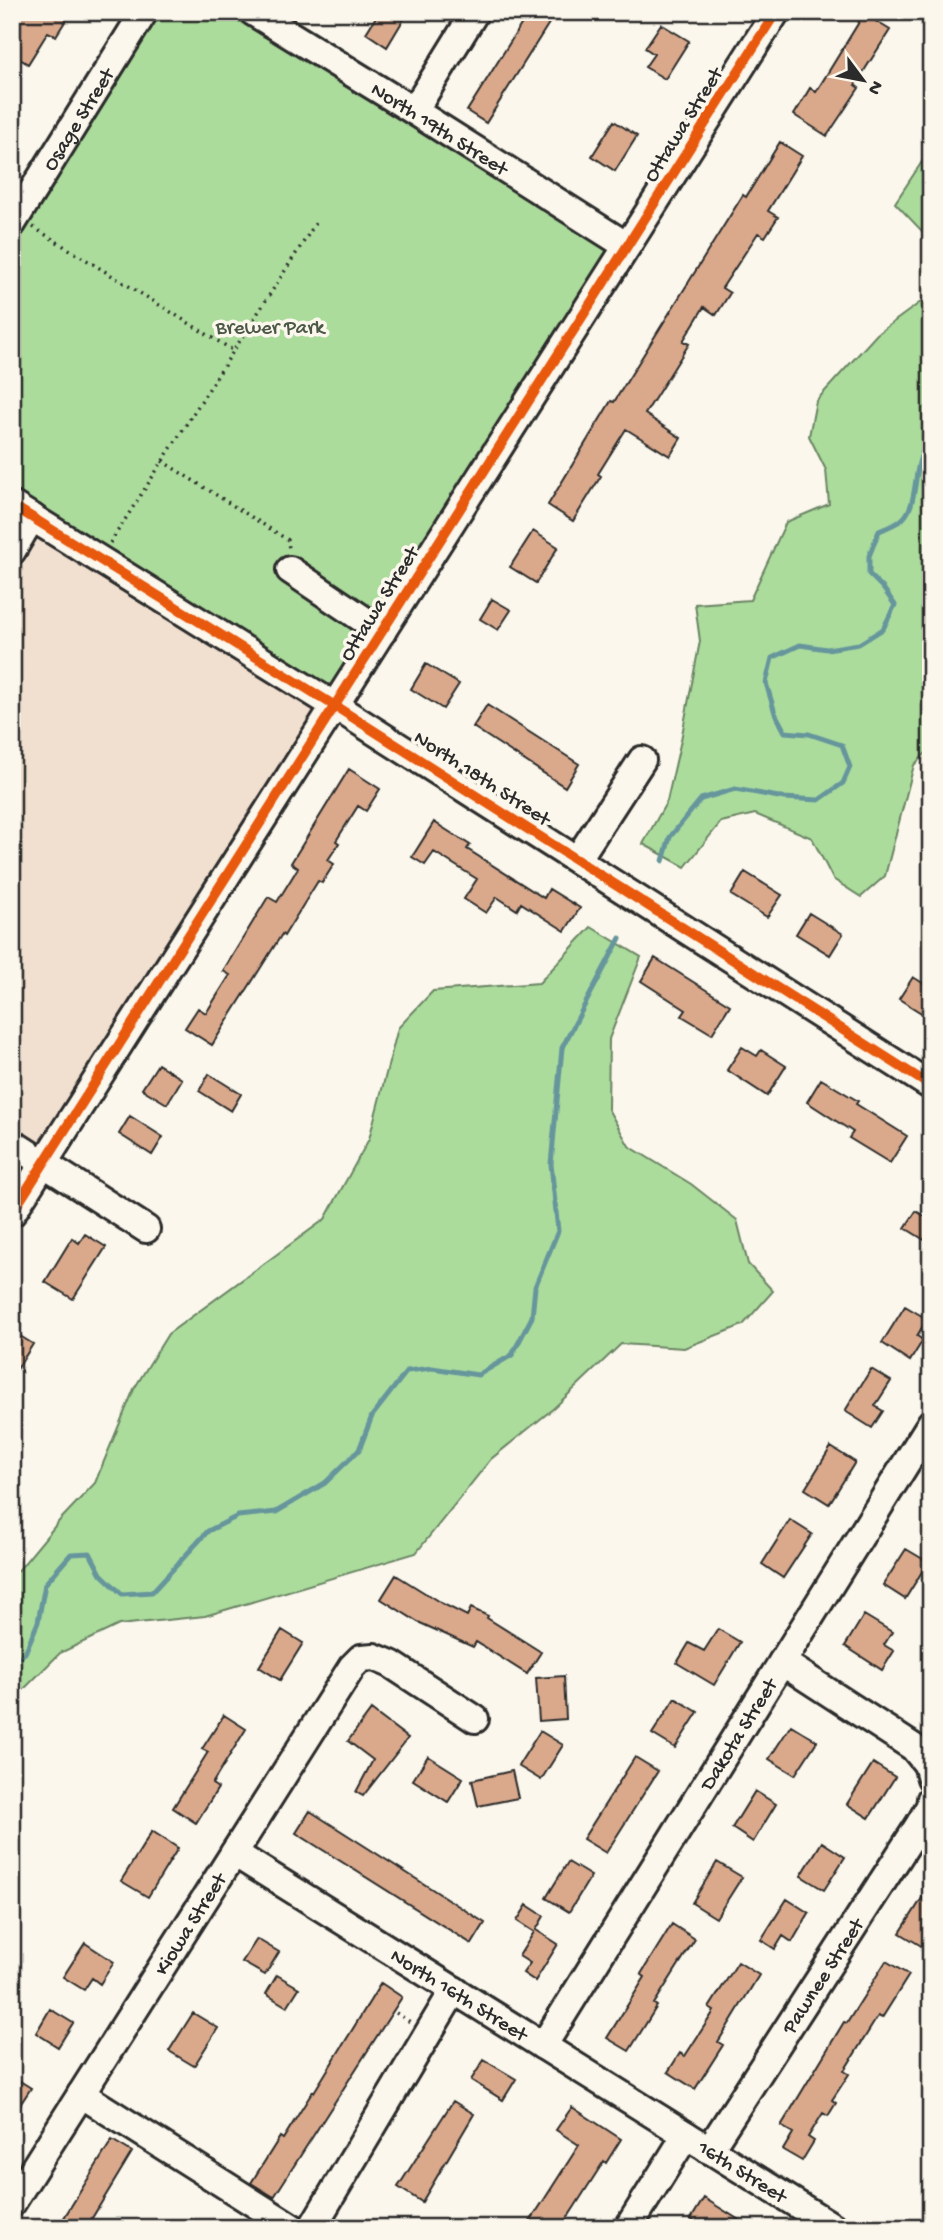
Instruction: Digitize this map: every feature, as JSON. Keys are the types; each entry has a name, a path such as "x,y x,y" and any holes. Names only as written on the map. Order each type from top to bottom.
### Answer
{"street":[{"name":"Osage Street","path":"15,221 144,12"},
{"name":"North 19th Street","path":"253,12 414,110 627,246"},
{"path":"414,110 475,12"},
{"name":"Ottawa Street","path":"12,1213 776,12"},
{"path":"12,551 22,511"},
{"name":"North 18th Street","path":"22,511 335,706 931,1086"},
{"path":"290,570 382,632"},
{"path":"577,860 642,760"},
{"path":"12,1143 146,1229"},
{"name":"Dakota Street","path":"543,2046 931,1423"},
{"name":"Kiowa Street","path":"12,2203 352,1667 361,1658 374,1657 391,1664 475,1719"},
{"path":"782,1662 913,1747 927,1764 931,1778"},
{"name":"Pawnee Street","path":"709,2150 919,1825 930,1807 931,1799"},
{"name":"North 16th Street","path":"234,1853 686,2135"},
{"path":"312,2228 454,1990"},
{"path":"81,2094 293,2228"},
{"path":"628,2228 686,2135"},
{"name":"16th Street","path":"686,2135 835,2228"}],"path":[{"path":"15,221 234,351"},
{"path":"99,559 317,221"},
{"path":"162,461 288,540 290,570"}],"shaded area":[{"path":"12,505 335,706 44,1162 12,1142"}],"green space":[{"name":"Brewer Park","path":"144,12 253,12 627,246 335,706 12,505 12,224"},
{"path":"931,148 931,250 924,233 895,203"},
{"path":"931,290 931,748 914,765 885,876 861,897 833,879 812,838 755,814 721,822 685,867 643,844 667,801 681,740 700,641 695,604 750,600 786,522 829,504 826,470 809,436 816,401 877,334 929,296"},
{"path":"591,927 641,957 609,1039 608,1109 629,1146 691,1184 737,1220 748,1264 773,1291 743,1325 684,1348 621,1344 554,1408 491,1459 416,1553 205,1616 119,1625 60,1653 12,1701 12,1578 95,1483 134,1389 168,1334 325,1219 369,1139 398,1028 433,991 539,983"}],"building":[{"path":"12,12 71,12 56,36 48,32 28,64 12,54"},
{"path":"379,12 408,12 387,47 366,33"},
{"path":"529,12 556,12 486,123 467,111"},
{"path":"864,14 890,30 855,85 859,88 827,136 794,115 810,88 816,92"},
{"path":"661,24 689,41 665,79 645,67 654,54 645,48"},
{"path":"614,121 637,136 615,171 592,156"},
{"path":"780,142 802,156 768,211 778,217 765,237 758,233 722,288 730,293 716,315 704,307 683,341 689,344 645,414 681,438 670,456 626,429 573,521 548,505 611,401 614,402 743,195 746,197"},
{"path":"533,531 558,547 536,583 510,567"},
{"path":"492,599 511,610 498,630 480,619"},
{"path":"426,664 459,684 443,709 411,689"},
{"path":"487,705 579,764 565,787 473,727"},
{"path":"349,769 380,789 366,811 358,806 336,841 339,843 328,860 334,864 322,883 318,881 284,936 282,934 212,1045 185,1028 198,1008 206,1013 230,975 223,971 268,897 277,902 298,868 291,863"},
{"path":"434,822 470,845 467,849 544,898 549,889 580,908 565,931 521,903 517,910 497,897 486,913 464,899 477,879 434,852 425,865 412,857"},
{"path":"745,872 782,895 767,917 731,895"},
{"path":"809,913 843,934 830,955 796,934"},
{"path":"655,958 730,1005 712,1034 682,1016 686,1010 641,981"},
{"path":"913,977 931,988 931,1019 899,999"},
{"path":"742,1047 757,1056 761,1050 786,1066 767,1096 727,1070"},
{"path":"158,1064 182,1079 167,1104 142,1089"},
{"path":"209,1074 241,1094 231,1111 199,1091"},
{"path":"821,1079 858,1101 856,1104 907,1136 890,1163 849,1138 853,1132 807,1102"},
{"path":"130,1116 163,1137 152,1155 119,1134"},
{"path":"916,1211 931,1220 931,1244 905,1228"},
{"path":"85,1234 106,1247 73,1299 45,1282 72,1238 79,1243"},
{"path":"905,1306 927,1319 917,1336 923,1340 910,1361 882,1343"},
{"path":"12,1331 33,1344 12,1377"},
{"path":"871,1369 891,1381 875,1406 883,1411 872,1428 845,1411"},
{"path":"831,1447 855,1462 829,1504 805,1489"},
{"path":"790,1520 812,1534 783,1578 762,1564"},
{"path":"906,1549 928,1562 905,1599 883,1585"},
{"path":"396,1575 467,1616 471,1608 488,1616 487,1618 541,1652 527,1674 476,1642 473,1647 418,1622 381,1599"},
{"path":"864,1615 892,1632 884,1645 894,1651 882,1670 845,1646"},
{"path":"718,1629 740,1642 714,1685 677,1663 689,1643 704,1651"},
{"path":"282,1630 303,1643 280,1680 259,1667"},
{"path":"564,1676 566,1719 539,1721 536,1678"},
{"path":"675,1698 698,1712 675,1748 652,1734"},
{"path":"371,1710 408,1738 363,1796 356,1792 373,1760 348,1741"},
{"path":"224,1715 246,1729 212,1784 218,1788 196,1823 173,1808 208,1752 202,1749"},
{"path":"791,1725 817,1741 795,1775 769,1759"},
{"path":"540,1731 563,1745 541,1780 518,1766"},
{"path":"428,1756 463,1778 448,1802 413,1780"},
{"path":"635,1757 658,1771 606,1853 583,1839"},
{"path":"873,1763 895,1777 869,1818 847,1804"},
{"path":"512,1771 518,1798 478,1806 472,1780"},
{"path":"755,1791 776,1804 753,1842 732,1828"},
{"path":"310,1811 485,1923 472,1944 296,1833"},
{"path":"152,1831 178,1848 148,1897 121,1881"},
{"path":"822,1842 845,1857 824,1890 801,1876"},
{"path":"568,1862 591,1876 569,1912 546,1898"},
{"path":"717,1862 742,1877 716,1918 692,1903"},
{"path":"931,1884 931,1934 923,1947 900,1933"},
{"path":"787,1899 809,1913 792,1942 783,1936 775,1949 761,1940"},
{"path":"527,1905 544,1916 536,1930 558,1944 535,1981 523,1973 530,1963 519,1956 534,1932 517,1921"},
{"path":"672,1924 695,1939 654,2004 657,2006 629,2051 607,2038 645,1977 641,1974"},
{"path":"257,1939 279,1952 265,1975 242,1962"},
{"path":"85,1943 114,1962 100,1984 92,1978 84,1990 63,1977"},
{"path":"886,1961 909,1975 882,2018 878,2016 844,2071 849,2074 832,2100 836,2103 828,2116 823,2113 808,2137 814,2141 802,2161 783,2150 793,2133 781,2126 844,2022 847,2023"},
{"path":"738,1962 759,1975 718,2042 723,2045 695,2089 668,2072 680,2053 685,2056 714,2011 709,2008"},
{"path":"277,1975 299,1988 287,2007 266,1994"},
{"path":"381,1983 402,1997 274,2197 251,2183 280,2137 283,2139 314,2092"},
{"path":"50,2009 73,2023 58,2047 36,2033"},
{"path":"193,2013 218,2028 194,2066 169,2051"},
{"path":"484,2060 516,2079 503,2100 471,2080"},
{"path":"12,2076 31,2088 12,2117"},
{"path":"453,2101 474,2114 422,2202 398,2187"},
{"path":"572,2107 621,2139 561,2228 526,2228 579,2145 556,2130"},
{"path":"112,2140 132,2152 86,2228 73,2228 62,2221"},
{"path":"704,2198 752,2228 704,2228 691,2219"}],"waterway":[{"path":"663,861 670,837 701,799 735,789 784,798 819,800 843,783 850,767 842,745 809,734 785,732 775,713 766,683 772,658 800,645 827,649 859,644 883,629 895,605 869,574 869,556 879,531 900,521 907,514 914,494 920,459 931,439"},
{"path":"12,1662 25,1653 38,1622 45,1584 71,1554 90,1553 101,1574 122,1594 152,1592 208,1531 238,1516 276,1512 325,1483 359,1450 372,1416 407,1371 432,1368 478,1375 512,1355 532,1317 535,1287 558,1231 551,1164 562,1048 620,938"}],"cycle path":[{"path":"12,1213 776,12"},
{"path":"12,505 335,706 931,1086"}]}
